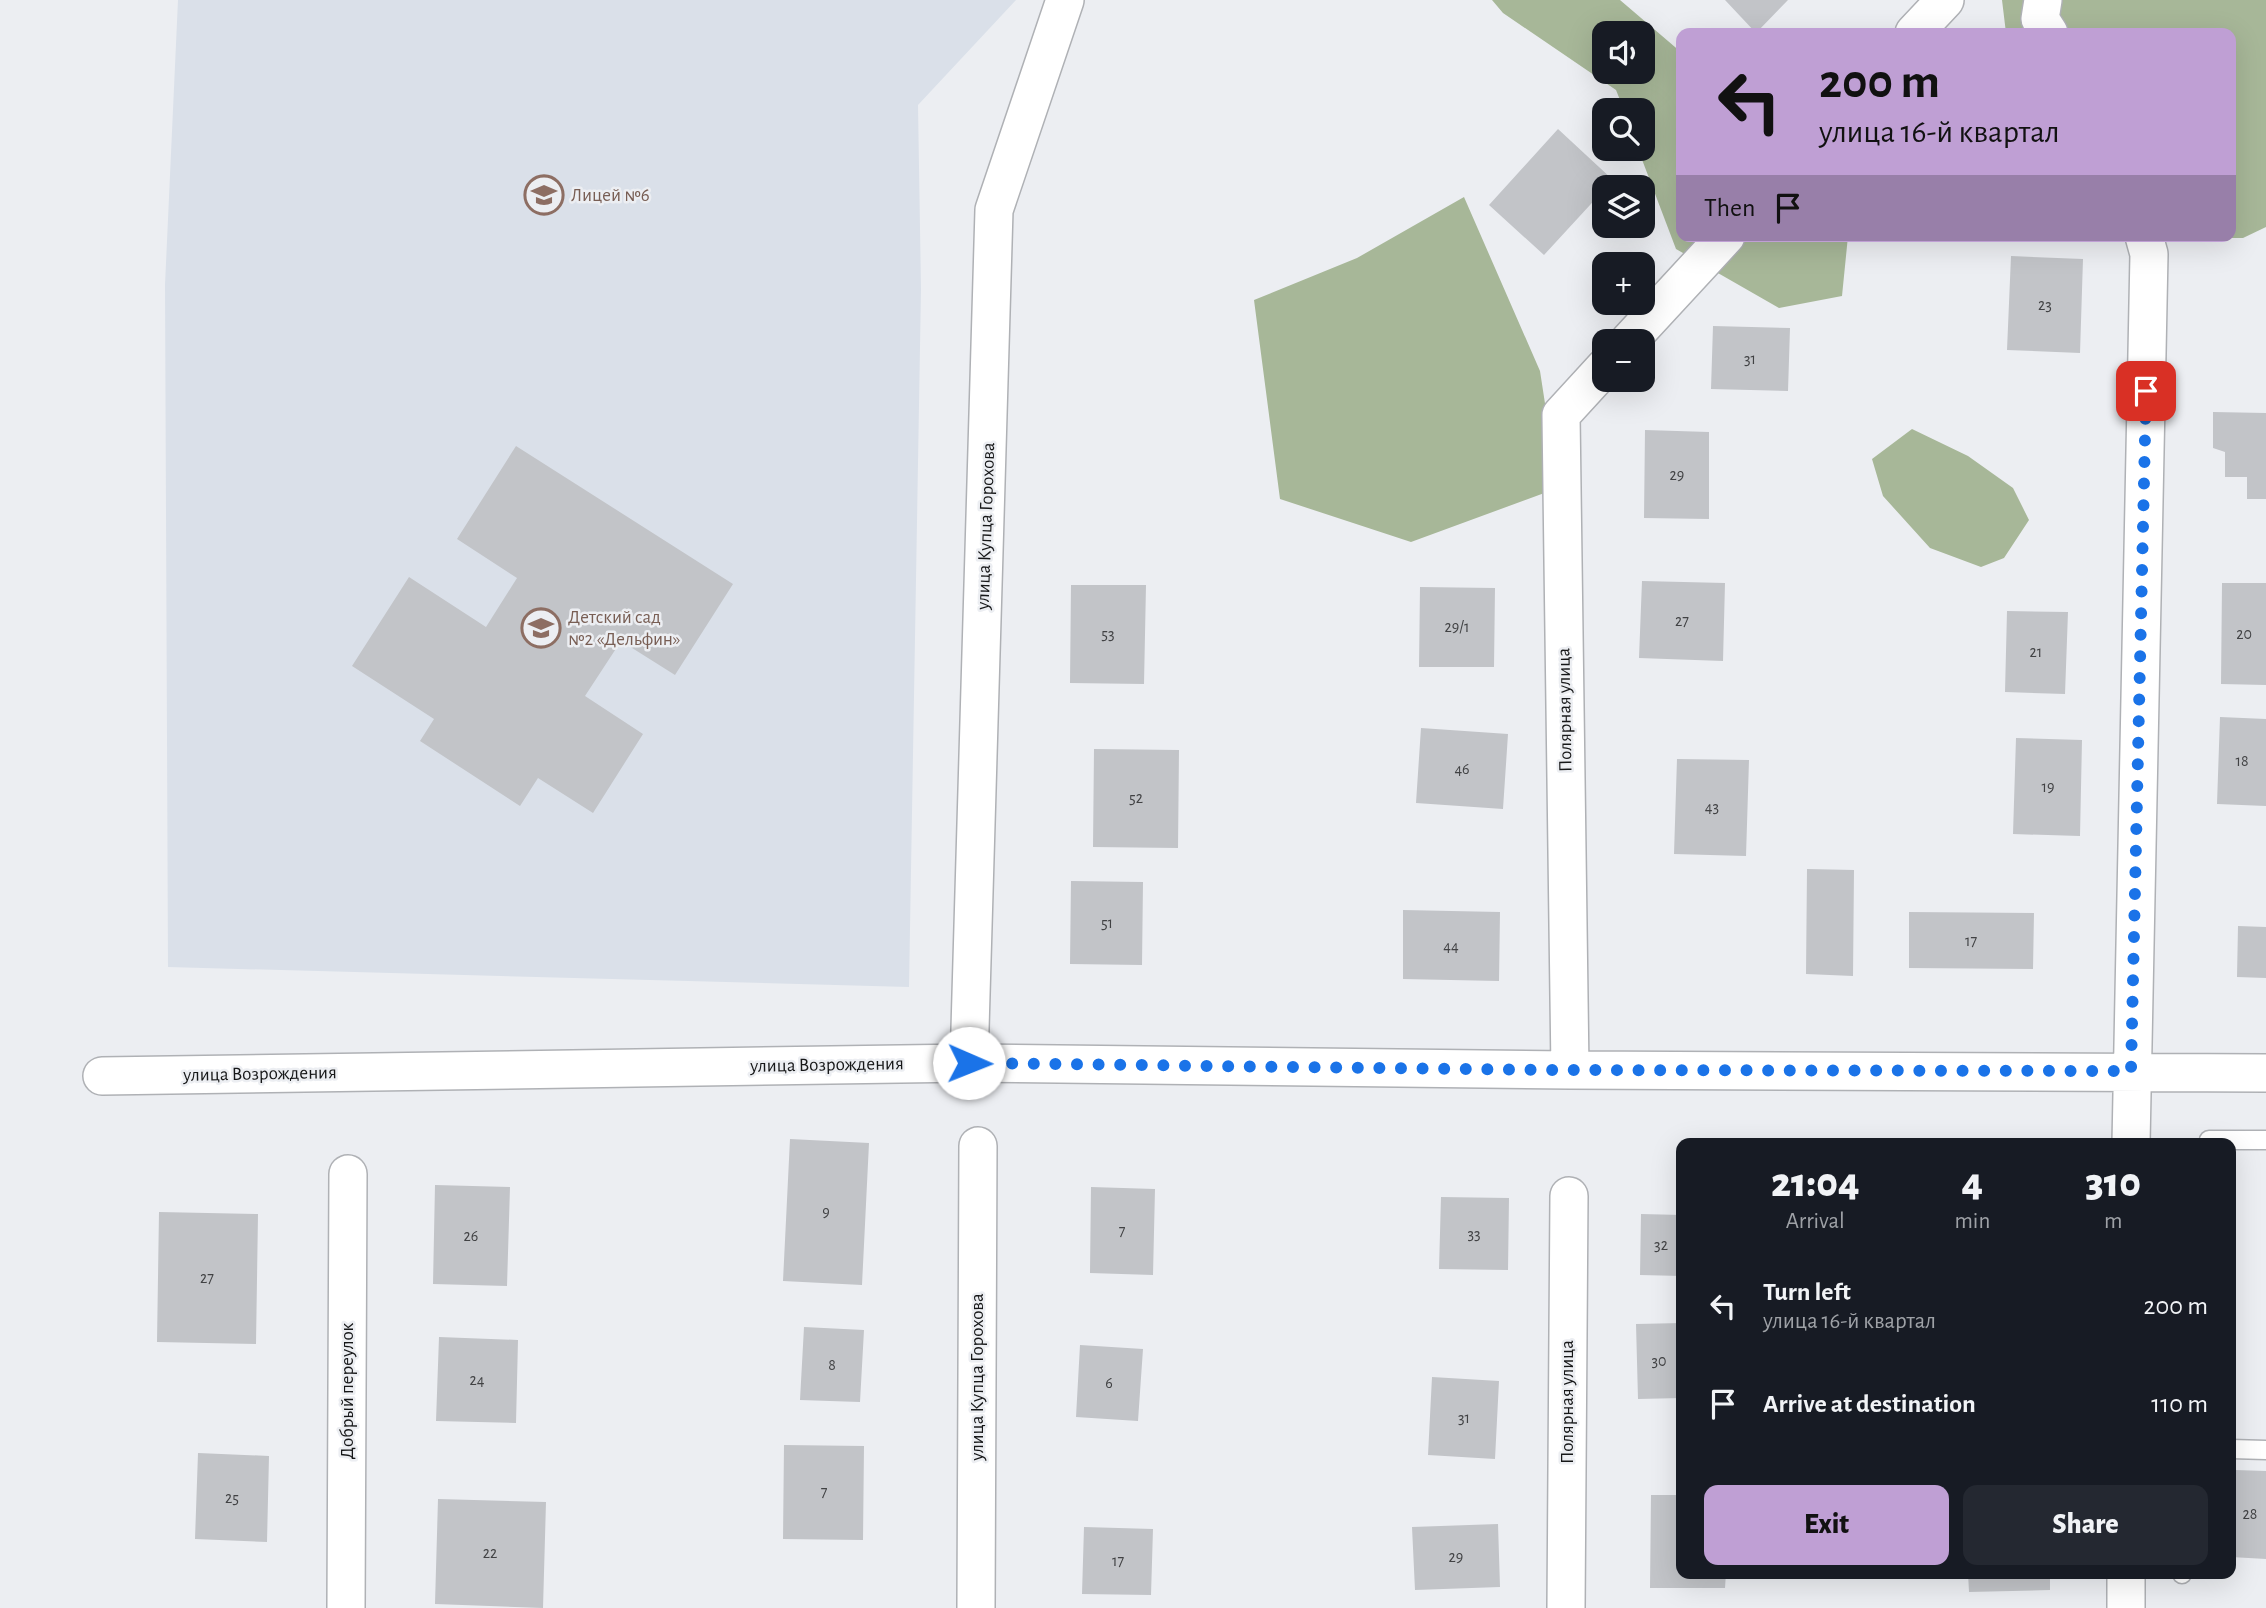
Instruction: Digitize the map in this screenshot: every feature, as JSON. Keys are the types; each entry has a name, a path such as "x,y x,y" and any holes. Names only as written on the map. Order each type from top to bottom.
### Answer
{"street":[{"name":"улица Купца Горохова","path":"969,1063 994,210 1065,0"},
{"path":"1919,28 1945,0"},
{"path":"2043,0 2040,19 2046,28"},
{"path":"1640,329 1720,242"},
{"path":"2131,1138 2149,254 2146,242"},
{"name":"Полярная улица","path":"1570,1070 1561,415 1592,382"},
{"name":"улица Возрождения","path":"102,1076 969,1063 1570,1070 2266,1073"},
{"name":"улица Купца Горохова","path":"976,1608 978,1146"},
{"name":"Добрый переулок","path":"346,1608 348,1174"},
{"name":"Полярная улица","path":"1566,1608 1569,1196"},
{"path":"2126,1579 2126,1608"}],"lane":[{"path":"2236,1140 2266,1140"},
{"path":"2236,1449 2266,1450"}],"shaded area":[{"name":"Детский сад №2 «Дельфин»","path":"178,0 1016,0 918,105 921,289 909,987 168,967 165,285"}],"green space":[{"path":"1492,0 1620,0 1645,21 1592,21 1592,74 1503,13"},
{"path":"2002,0 2266,0 2266,227 2243,238 2236,238 2236,28 2005,28"},
{"path":"1655,30 1676,48 1676,242 1847,242 1842,296 1779,308 1676,249 1655,194 1655,175 1648,175 1643,161 1655,161 1655,98 1619,98 1616,90 1607,84 1655,84"},
{"path":"1464,197 1540,371 1558,488 1411,542 1280,499 1254,300 1357,258"},
{"path":"1912,429 1968,456 2013,488 2029,520 2004,558 1981,567 1930,548 1883,496 1872,459"}],"building":[{"path":"1725,0 1788,0 1761,28 1751,28"},
{"path":"1558,129 1608,175 1592,175 1592,203 1544,255 1489,205"},
{"path":"2011,256 2083,259 2080,353 2007,350"},
{"path":"1713,326 1790,328 1788,391 1711,389"},
{"path":"2213,412 2266,413 2266,499 2247,499 2247,477 2225,477 2225,452 2213,448"},
{"path":"1645,430 1709,432 1709,519 1644,518"},
{"path":"516,446 733,584 675,675 621,641 585,696 643,734 593,813 538,778 520,806 420,741 434,719 352,666 409,577 486,627 517,578 457,539"},
{"path":"1642,581 1725,583 1723,661 1639,658"},
{"path":"2222,583 2266,583 2266,685 2221,684"},
{"path":"1071,585 1146,585 1144,684 1070,683"},
{"path":"1420,587 1495,588 1494,667 1419,667"},
{"path":"2007,611 2068,612 2065,694 2005,692"},
{"path":"2220,717 2266,719 2266,806 2217,804"},
{"path":"1421,728 1508,734 1503,809 1416,803"},
{"path":"2016,738 2082,740 2080,836 2013,834"},
{"path":"1094,749 1179,750 1178,848 1093,847"},
{"path":"1677,759 1749,760 1746,856 1674,854"},
{"path":"1807,869 1854,870 1853,976 1806,974"},
{"path":"1071,881 1143,882 1142,965 1070,964"},
{"path":"1403,910 1500,912 1499,981 1403,979"},
{"path":"1909,912 2034,913 2033,969 1909,968"},
{"path":"2238,926 2266,927 2266,978 2237,977"},
{"path":"790,1139 869,1143 862,1285 783,1281"},
{"path":"435,1185 510,1187 507,1286 433,1284"},
{"path":"1091,1187 1155,1189 1153,1275 1090,1273"},
{"path":"1441,1197 1509,1198 1508,1270 1439,1269"},
{"path":"159,1212 258,1214 256,1344 157,1342"},
{"path":"1641,1214 1676,1215 1676,1276 1640,1275"},
{"path":"1676,1323 1676,1398 1638,1399 1636,1324"},
{"path":"804,1327 864,1330 860,1402 800,1400"},
{"path":"439,1337 518,1340 516,1423 436,1421"},
{"path":"1080,1345 1143,1349 1138,1421 1076,1417"},
{"path":"1432,1377 1499,1381 1495,1459 1428,1455"},
{"path":"784,1445 864,1446 863,1540 783,1539"},
{"path":"198,1453 269,1456 267,1542 195,1539"},
{"path":"2236,1470 2266,1471 2266,1559 2236,1557"},
{"path":"1651,1495 1676,1495 1676,1579 1726,1579 1725,1588 1650,1588"},
{"path":"438,1499 546,1502 543,1608 435,1604"},
{"path":"1498,1524 1500,1587 1415,1590 1412,1527"},
{"path":"1084,1527 1153,1529 1151,1595 1082,1594"},
{"path":"1968,1579 2050,1579 2050,1590 1969,1592"}],"place":[{"name":"Лицей №6","path":"544,195"},
{"name":"Детский сад №2 «Дельфин»","path":"541,628"}],"route":[{"path":"969,1063 1543,1070 2131,1071 2146,391"}]}
